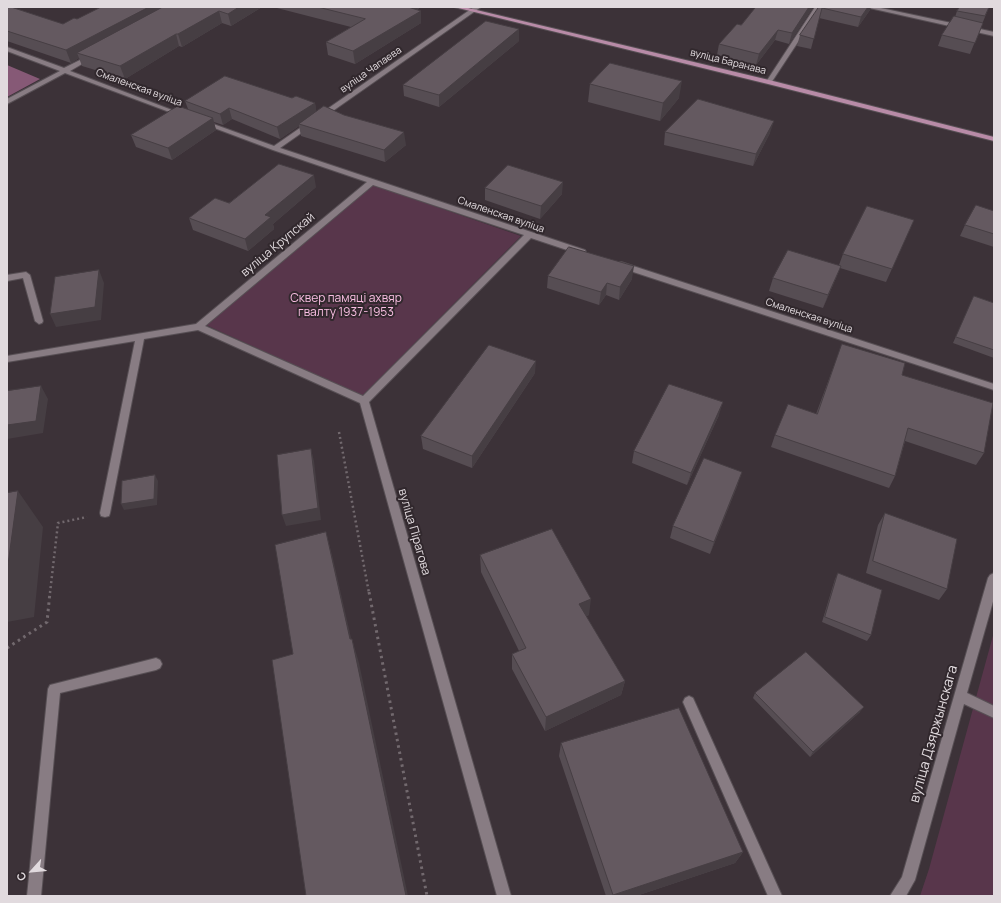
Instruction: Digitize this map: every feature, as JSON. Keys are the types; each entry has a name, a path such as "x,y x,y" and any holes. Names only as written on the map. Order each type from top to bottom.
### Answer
{"main road":[{"name":"вуліца Баранава","path":"457,7 475,9 994,140"}],"street":[{"path":"769,82 818,7"},
{"path":"868,7 994,34"},
{"name":"вуліца Чапаева","path":"275,149 475,9"},
{"name":"Смаленская вуліца","path":"7,49 275,149 589,254"},
{"path":"7,102 98,52"},
{"name":"вуліца Крупскай","path":"198,327 372,182"},
{"path":"7,359 198,327 364,401 529,235"},
{"name":"Смаленская вуліца","path":"612,262 994,387"},
{"path":"7,278 26,275 40,321"},
{"path":"104,513 140,336"},
{"name":"вуліца Пірагова","path":"364,401 504,896"},
{"name":"вуліца Дзяржынскага","path":"897,896 908,880 994,578"},
{"path":"34,896 54,689 156,664"},
{"path":"960,696 994,712"},
{"path":"690,702 775,896"}],"path":[{"path":"339,432 427,896"},
{"path":"7,648 47,622 58,523 104,513"}],"green space":[{"name":"Сквер памяці ахвяр гвалту 1937-1953","path":"373,185 521,236 362,396 206,325"},
{"path":"994,632 994,896 920,896 929,869"}],"shaded area":[{"path":"7,65 40,79 7,97"}],"building":[{"path":"7,7 63,24 101,7 149,7 66,50 7,31"},
{"path":"163,7 239,7 228,14 219,11 120,66 77,53"},
{"path":"318,7 408,7 421,11 353,51 326,42 365,19"},
{"path":"756,7 809,7 792,33 778,30 759,54 719,44 737,24 741,25"},
{"path":"819,7 868,7 861,17 822,8 814,39 800,35"},
{"path":"960,7 989,7 985,16 957,11"},
{"path":"954,16 983,23 975,43 942,35"},
{"path":"486,21 519,29 439,95 403,85"},
{"path":"610,63 682,81 663,103 590,84"},
{"path":"225,76 292,98 296,96 315,103 277,127 229,108 220,114 185,101"},
{"path":"698,99 774,121 756,154 665,132"},
{"path":"178,106 213,118 168,148 131,135"},
{"path":"324,106 344,115 404,132 384,150 299,124"},
{"path":"279,164 314,175 265,215 271,217 245,239 189,218 215,198 229,203"},
{"path":"508,165 563,182 541,206 485,188"},
{"path":"976,205 994,211 994,234 965,225"},
{"path":"867,206 914,220 892,269 843,254"},
{"path":"569,247 634,266 620,287 607,283 601,292 548,276"},
{"path":"788,250 841,266 828,295 773,278"},
{"path":"99,270 95,307 50,314 55,277"},
{"path":"974,296 994,303 994,350 956,337"},
{"path":"842,344 905,363 902,375 993,403 984,453 908,428 895,476 775,435 788,404 817,414"},
{"path":"489,345 536,361 472,456 421,436"},
{"path":"669,384 723,402 691,473 634,451"},
{"path":"41,386 36,421 7,425 7,391"},
{"path":"311,449 318,508 282,515 277,455"},
{"path":"704,458 742,472 714,542 673,526"},
{"path":"155,475 154,499 121,504 122,481"},
{"path":"18,491 7,572 7,493"},
{"path":"885,513 957,539 947,589 873,561"},
{"path":"552,529 591,599 579,604 625,681 546,717 512,654 526,648 480,555"},
{"path":"326,532 350,639 352,639 406,896 306,896 272,660 293,654 275,545"},
{"path":"838,573 882,590 871,635 825,617"},
{"path":"806,652 864,707 813,752 755,693"},
{"path":"679,708 743,852 613,895 561,743"}]}
